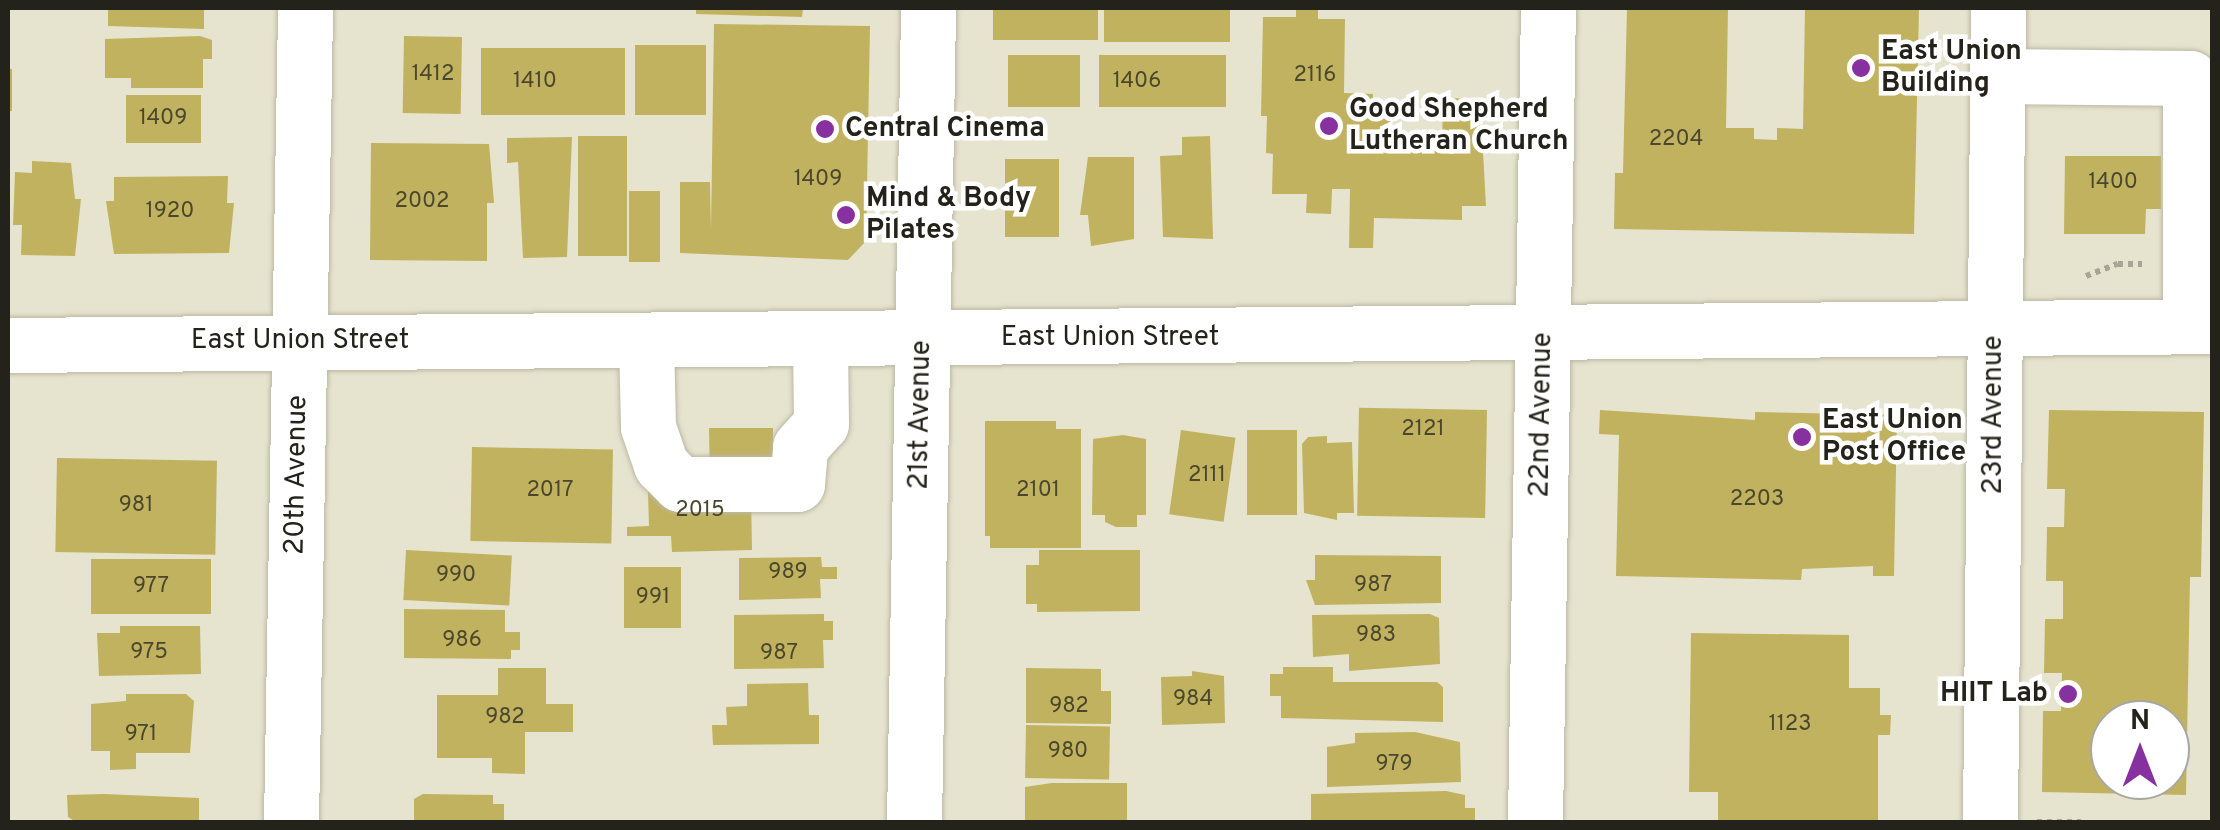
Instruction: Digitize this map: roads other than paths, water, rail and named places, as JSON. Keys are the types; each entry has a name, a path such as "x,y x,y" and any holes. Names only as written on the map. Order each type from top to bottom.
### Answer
{"main road":[{"name":"20th Avenue","path":"291,822 305,8"},
{"name":"21st Avenue","path":"914,822 928,8"},
{"name":"22nd Avenue","path":"1534,822 1548,8"},
{"name":"23rd Avenue","path":"1990,822 1998,8"},
{"path":"1997,76 2190,78 2201,326"},
{"name":"East Union Street","path":"8,345 298,340 1543,336 2201,326"},
{"path":"646,340 648,427 661,465 680,484 797,484 800,447 821,424 820,340"}],"place":[{"name":"East Union Building","path":"1861,68"},
{"name":"Good Shepherd Lutheran Church","path":"1329,126"},
{"name":"Central Cinema","path":"825,129"},
{"name":"Mind & Body Pilates","path":"846,215"},
{"name":"East Union Post Office","path":"1802,437"},
{"name":"HIIT Lab","path":"2068,694"}]}
